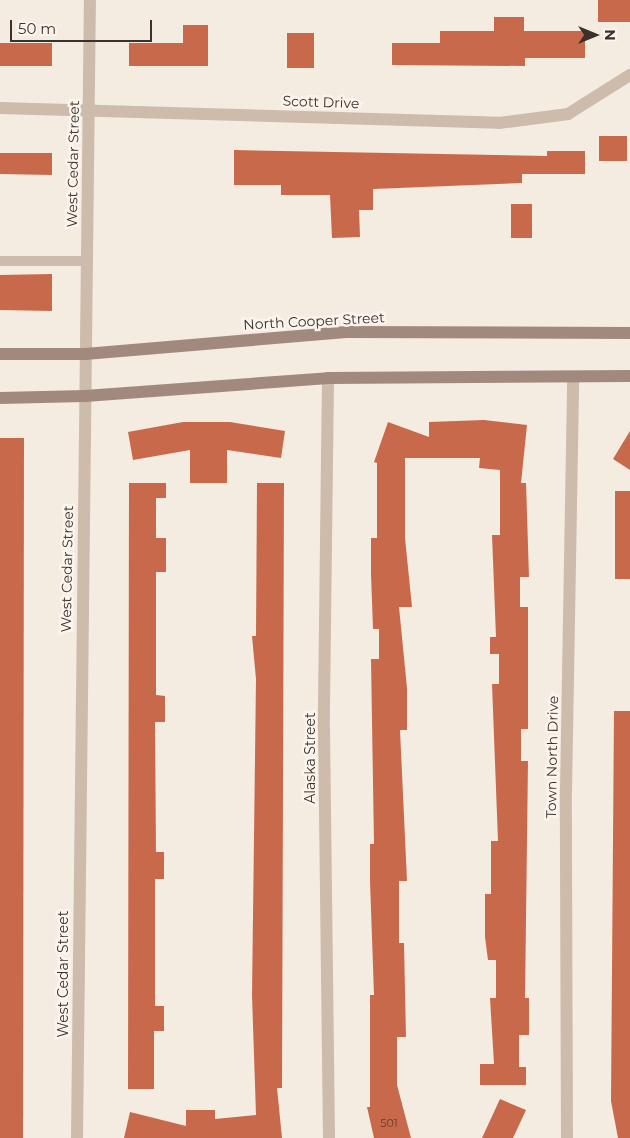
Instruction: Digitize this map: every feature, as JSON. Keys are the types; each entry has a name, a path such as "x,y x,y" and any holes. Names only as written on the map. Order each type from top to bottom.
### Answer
{"main road":[{"name":"North Cooper Street","path":"0,354 85,354 346,332 630,333"},
{"path":"0,398 85,396 328,378 630,376"}],"street":[{"name":"West Cedar Street","path":"77,1138 90,0"},
{"name":"Scott Drive","path":"0,108 89,109 499,123 568,114 630,75"},
{"name":"Town North Drive","path":"567,1138 566,791 573,377"},
{"name":"Alaska Street","path":"328,378 324,729 329,1138"}],"lane":[{"path":"0,261 87,261"}],"building":[{"path":"598,0 630,0 630,22 598,22"},
{"path":"494,17 524,17 524,31 585,31 585,58 525,58 525,66 392,65 392,43 440,43 440,31 494,31"},
{"path":"183,25 208,25 208,66 129,66 129,43 183,43"},
{"path":"287,33 314,33 314,68 287,68"},
{"path":"0,43 52,43 52,66 0,66"},
{"path":"599,136 627,136 627,161 599,161"},
{"path":"234,150 547,156 547,151 585,151 585,174 522,174 522,183 373,189 373,210 359,210 360,237 332,238 330,195 281,195 281,185 234,185"},
{"path":"0,153 52,153 52,175 0,174"},
{"path":"511,204 532,204 532,238 511,238"},
{"path":"52,274 52,311 0,310 0,275"},
{"path":"484,420 527,425 521,483 526,483 529,577 520,577 520,607 528,607 528,729 521,729 521,761 528,761 525,998 529,998 529,1035 519,1035 519,1067 526,1067 526,1085 480,1085 480,1064 494,1064 490,998 496,998 496,960 488,960 485,937 485,894 491,894 491,841 498,841 492,684 499,684 499,654 490,654 490,637 496,637 492,535 500,535 500,470 479,468 480,458 405,458 405,538 412,607 399,607 407,688 407,730 400,730 407,881 399,881 399,943 404,943 406,1037 397,1037 397,1085 411,1138 374,1138 367,1107 370,1107 370,995 374,995 370,881 370,844 374,844 371,659 379,659 379,629 373,629 371,574 371,538 377,538 377,463 374,462 388,422 429,437 429,422"},
{"path":"183,422 230,422 285,431 281,458 227,450 227,483 190,483 190,450 133,460 128,432"},
{"path":"630,431 630,470 613,459"},
{"path":"0,438 24,438 23,1138 0,1138"},
{"path":"129,483 166,483 166,498 156,498 156,538 166,538 166,572 156,572 156,695 165,696 165,722 155,722 156,852 164,852 164,879 155,879 155,1006 164,1006 164,1031 154,1031 154,1089 128,1089"},
{"path":"257,483 284,483 282,1088 277,1088 282,1138 124,1138 130,1112 186,1126 186,1110 215,1110 215,1119 256,1115 252,995 256,679 252,636 256,636"},
{"path":"615,491 630,491 630,579 615,579"},
{"path":"614,711 630,711 630,1138 618,1138 611,1101"},
{"path":"500,1099 526,1110 513,1138 482,1138"}]}
